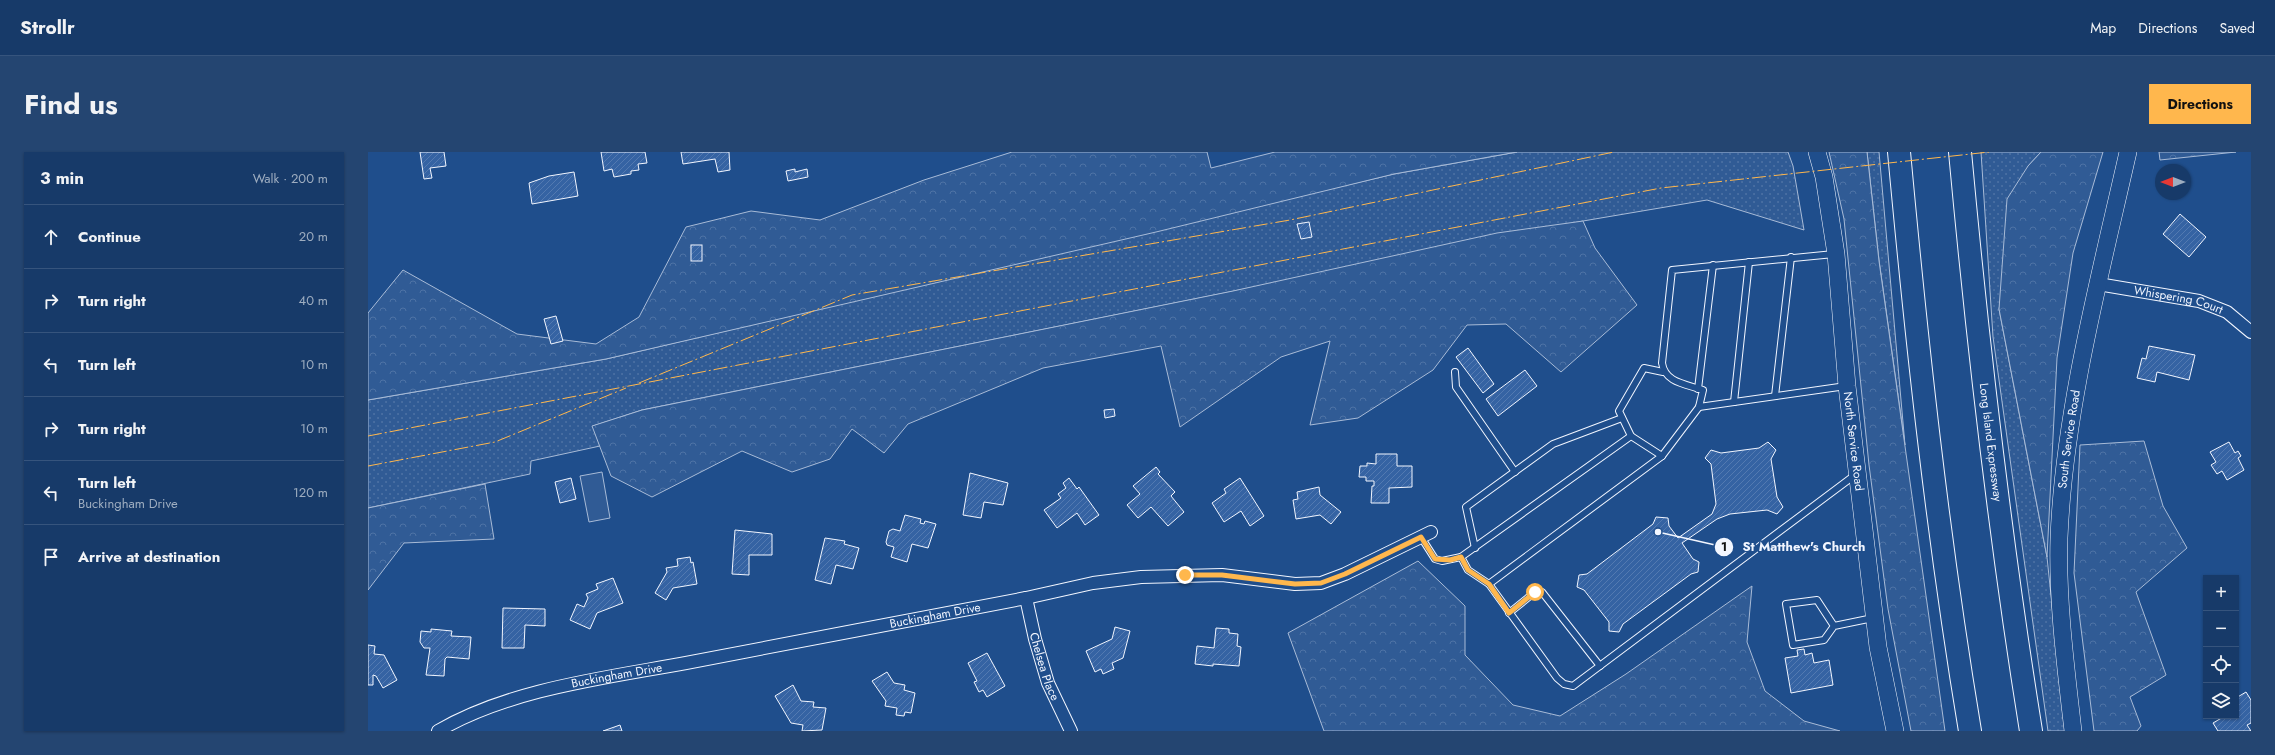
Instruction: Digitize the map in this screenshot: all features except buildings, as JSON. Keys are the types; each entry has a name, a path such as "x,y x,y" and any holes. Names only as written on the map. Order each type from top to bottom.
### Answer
{"highway":[{"path":"1899,152 1923,400 1948,598 1970,731"},
{"name":"Long Island Expressway","path":"1960,152 1985,409 2008,589 2031,731"}],"main road":[{"name":"North Service Road","path":"1817,152 1824,177 1836,254 1847,386 1874,617 1878,647 1894,731"},
{"name":"South Service Road","path":"2073,731 2063,648 2059,539 2067,447 2098,284 2128,152"}],"street":[{"name":"Whispering Court","path":"2098,284 2199,301 2227,312 2251,332"},
{"name":"Buckingham Drive","path":"438,731 479,711 525,696 602,679 1026,598 1093,583 1141,576 1222,575 1295,584 1321,583 1345,574 1426,535"},
{"name":"Chelsea Place","path":"1026,598 1034,639 1048,683 1071,731"}],"lane":[{"path":"1489,584 1662,456 1699,407 1703,390 1668,379 1663,372 1662,364 1672,270 1791,257 1836,254"},
{"path":"1775,396 1791,257"},
{"path":"1734,402 1749,262"},
{"path":"1698,389 1713,265"},
{"path":"1662,456 1631,436 1619,411 1644,368 1663,372"},
{"path":"1455,372 1456,387 1515,472"},
{"path":"1699,407 1847,386"},
{"path":"1475,548 1466,507 1553,444 1622,418"},
{"path":"1426,535 1435,559 1450,560 1461,557 1631,436"},
{"path":"1461,557 1468,570 1489,584 1557,678 1564,684 1573,686 1857,474"},
{"path":"1509,613 1535,592 1542,592 1600,666"},
{"path":"1834,626 1817,600 1786,604 1793,645 1824,640 1834,626 1874,617"}],"green space":[{"path":"1012,152 1207,152 1211,168 1275,152 1517,152 1394,174 1156,232 606,359 368,400 368,313 403,270 517,334 596,344 639,317 686,227 751,211 820,220 924,180"},
{"path":"1517,152 1788,152 1793,166 1804,230 1707,200 1583,221 642,410 593,426 600,446 531,461 530,474 368,508 368,400 606,359 1394,174"},
{"path":"1829,152 1867,152 1879,261 1945,731 1911,731 1888,609 1869,465 1844,219"},
{"path":"1867,152 1879,152 1905,445 1879,260"},
{"path":"1981,152 2041,152 2028,166 1999,309 2047,557 2065,731 2048,731 1993,337"},
{"path":"2041,152 2103,152 2073,253 2057,358 2047,557 1999,309 2007,199 2028,166"},
{"path":"2159,152 2236,152 2160,160"},
{"path":"1583,221 1595,248 1637,305 1561,372 1506,324 1467,325 1433,370 1358,418 1310,425 1330,341 1281,357 1180,427 1161,346 1043,368 908,424 884,453 852,429 830,459 792,472 742,451 652,497 611,476 592,426 642,410 1233,291 1497,233"},
{"path":"2144,441 2163,506 2187,548 2136,592 2166,675 2130,697 2141,726 2137,731 2094,731 2074,573 2080,445"},
{"path":"485,484 494,539 404,543 368,590 368,508"},
{"path":"1418,561 1465,606 1465,655 1513,705 1560,716 1626,674 1752,586 1747,642 1765,691 1804,721 1840,731 1324,731 1288,633"}],"shaded area":[{"path":"602,472 610,518 589,522 580,476"}],"power":[{"path":"639,383 852,295 1290,220 1614,152"},
{"path":"368,436 1661,188 1989,152"},
{"path":"368,466 495,442 626,388"}],"place":[{"name":"St Matthew's Church","path":"1658,532"}],"route":[{"path":"1185,575 1222,575 1295,584 1321,583 1345,574 1421,537 1435,559 1442,561 1461,557 1468,570 1489,584 1509,613 1535,592"}]}
